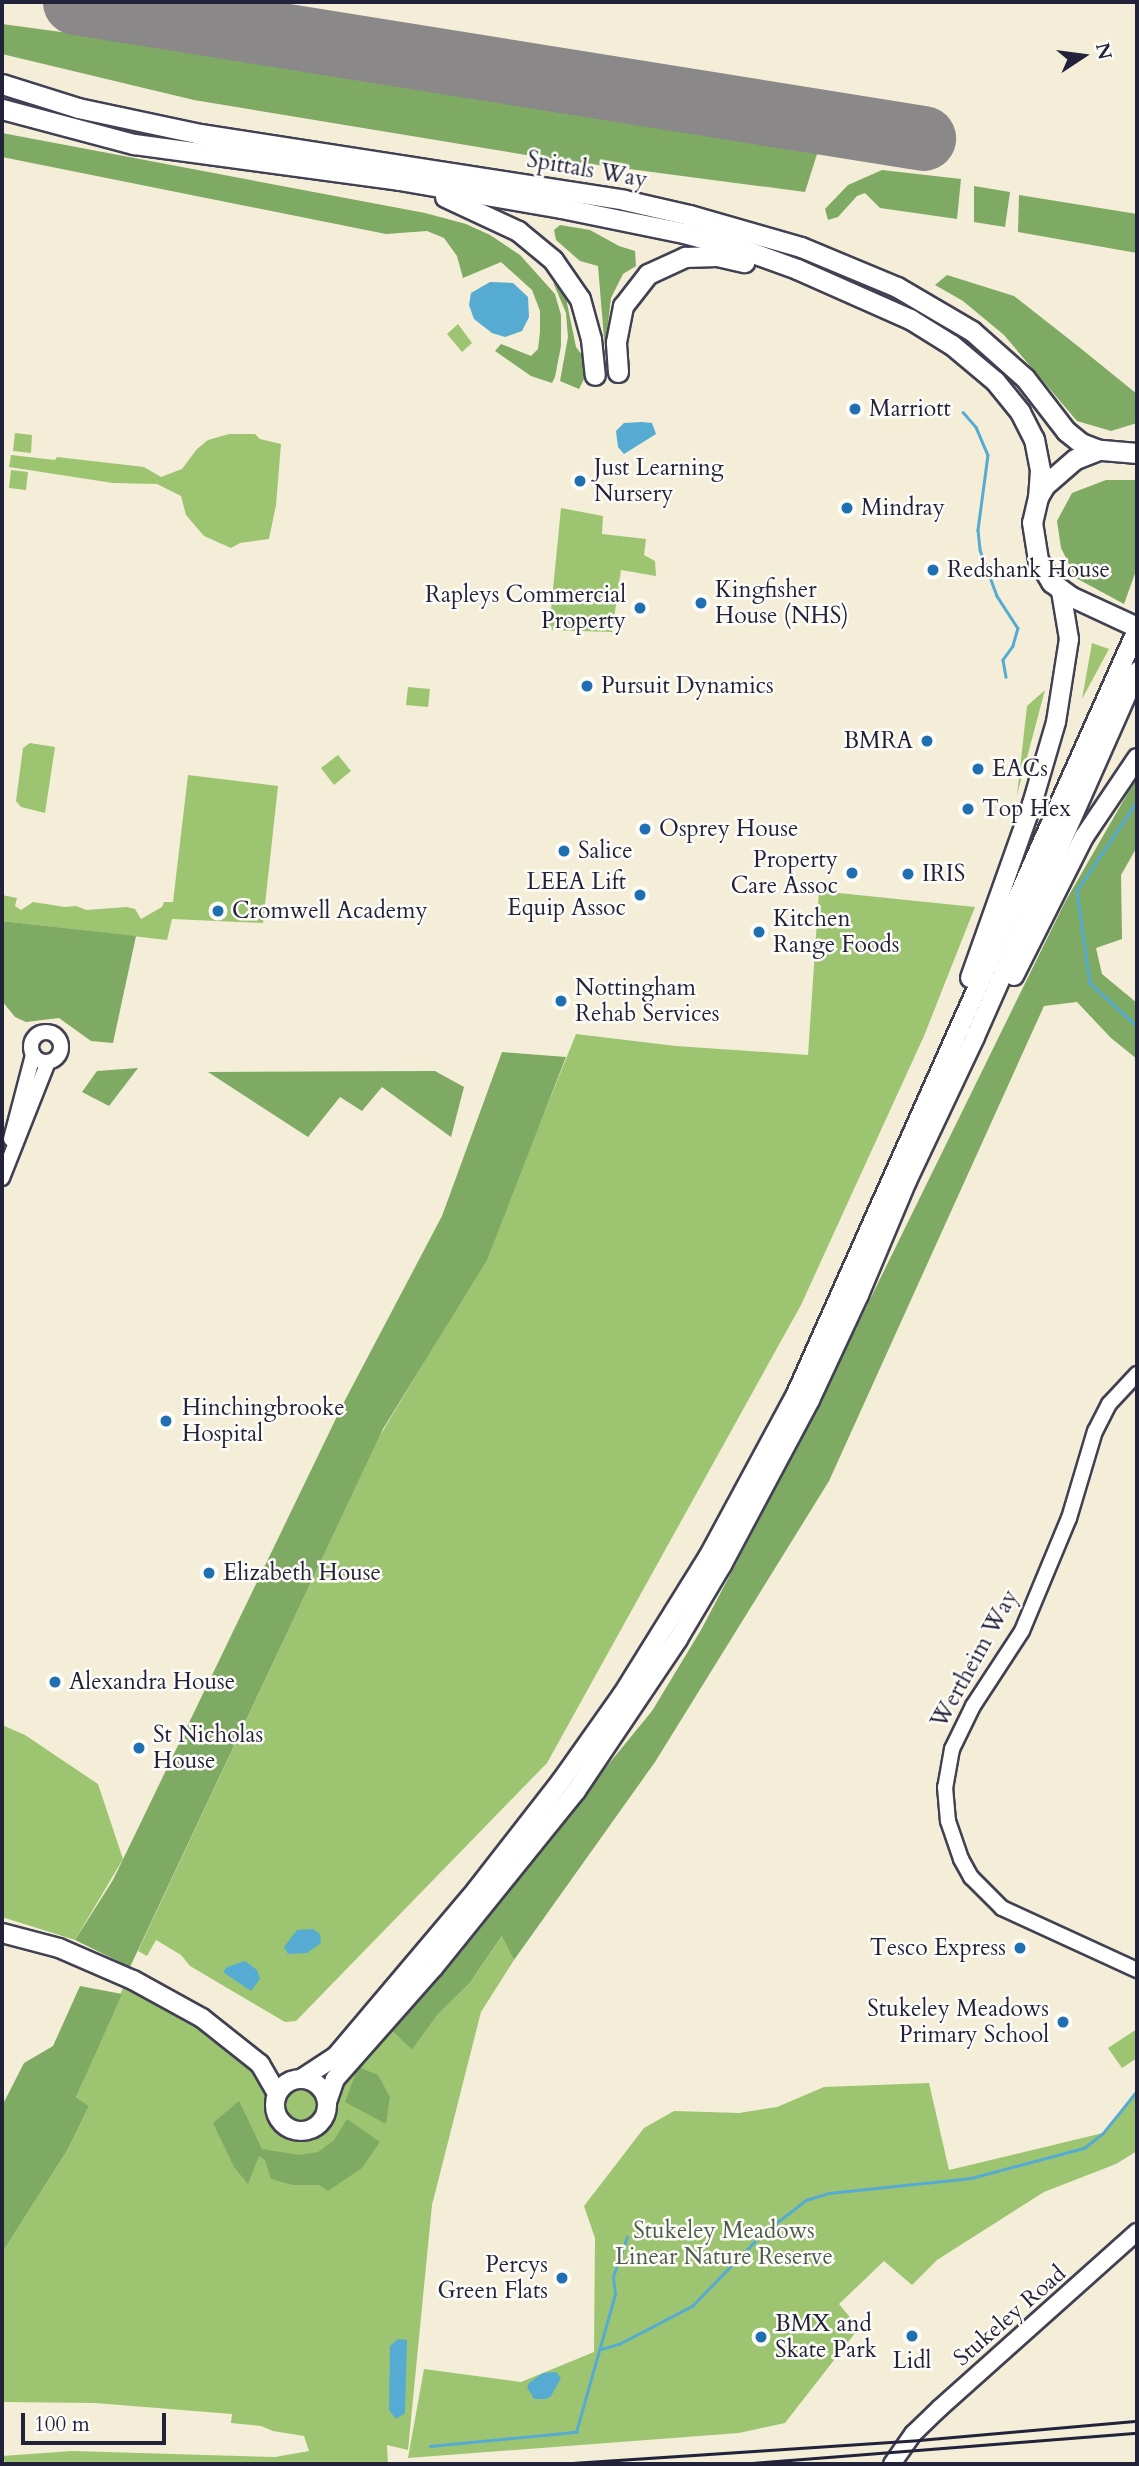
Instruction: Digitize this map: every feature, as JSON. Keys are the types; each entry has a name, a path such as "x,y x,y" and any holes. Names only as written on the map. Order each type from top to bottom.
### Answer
{"highway":[{"name":"Spittals Way","path":"2,85 78,108 148,124 624,200 789,243 886,282 972,331 1025,378 1066,431 1081,443 1137,453"},
{"name":"Spittals Way","path":"2,109 134,144 399,180 684,233 742,249 797,269 910,319 952,345 995,381 1020,412 1034,439 1040,470 1038,497 1031,522 1034,547 1044,571 1060,591"},
{"path":"399,180 498,220 553,260 580,299 592,339 595,375"},
{"path":"618,372 616,342 623,306 638,283 656,269 685,257 704,256 797,269"},
{"path":"1038,497 1063,466 1108,449 1137,445"},
{"path":"1060,591 1137,628"}],"main road":[{"path":"960,1026 968,984 1032,804 1056,722 1069,639 1060,591"},
{"path":"260,2064 277,2094 275,2112 285,2126 302,2132 318,2125 327,2110 335,2079 561,1782 622,1695 708,1557 796,1394 1137,628"},
{"path":"277,2094 336,2056 422,1967 576,1791 678,1639 722,1564 810,1400 1137,671"},
{"path":"901,1200 1084,837 1137,758"},
{"path":"2,1933 60,1948 145,1986 202,2018 260,2064 315,2083 327,2102"},
{"name":"Stukeley Road","path":"892,2464 913,2434 1137,2232"}],"street":[{"path":"44,1032 54,1034 61,1042 60,1052 48,1062 2,1176 33,1055 31,1045 35,1037 44,1032"},
{"path":"33,1055 48,1062"},
{"name":"Wertheim Way","path":"1137,1374 1109,1404 1095,1431 1069,1518 1022,1631 973,1706 952,1749 945,1787 948,1821 961,1859 971,1877 1002,1908 1137,1970"}],"green space":[{"path":"2,24 555,99 818,151 805,192 538,157 194,100 2,54"},
{"path":"2,133 425,213 466,224 490,235 520,255 555,294 561,315 561,346 555,377 552,383 531,376 495,351 501,344 531,356 538,349 540,332 540,311 532,290 501,262 463,278 457,256 444,238 427,231 386,234 2,157"},
{"path":"882,170 961,179 957,219 880,208 865,193 857,196 838,217 828,220 825,209 848,185"},
{"path":"974,186 1010,192 1005,227 974,222"},
{"path":"1019,195 1137,214 1137,253 1018,232"},
{"path":"560,225 590,230 619,246 635,251 636,266 623,274 611,298 605,350 598,266 580,261 556,240 554,230"},
{"path":"947,275 1014,296 1137,394 1137,423 1111,431 1077,421 1004,335 963,301 935,285"},
{"path":"553,282 566,298 576,347 586,360 587,373 579,389 560,381 568,337 566,313"},
{"path":"458,324 472,343 462,352 447,334"},
{"path":"15,433 32,435 31,453 13,451"},
{"path":"229,434 255,434 260,439 281,444 276,505 269,539 240,543 231,548 204,536 186,515 181,496 157,484 113,483 9,467 11,455 55,460 57,457 144,467 161,477 182,469 197,449 208,440"},
{"path":"11,470 28,472 26,490 9,488"},
{"path":"1106,480 1137,480 1137,568 1124,604 1076,578 1061,548 1057,521 1072,493"},
{"path":"561,508 603,516 602,534 646,539 644,555 655,561 656,576 621,570 612,632 549,630"},
{"path":"1092,643 1109,649 1082,699"},
{"path":"408,687 430,689 428,707 406,705"},
{"path":"1045,690 1017,795 1027,706"},
{"path":"30,743 55,747 45,813 21,807 16,801 23,748"},
{"path":"338,755 351,771 334,785 321,768"},
{"path":"188,775 278,786 263,923 172,919 167,940 2,921 2,895 17,898 15,906 21,910 33,902 76,906 86,910 127,907 135,909 141,919 162,907 164,902 173,902"},
{"path":"1137,777 1137,847 1121,875 1122,939 1096,948 1102,974 1137,1003 1137,1059 1111,1038 1077,1002 1044,1006 829,1481 655,1762 514,1960 502,1936 469,1984 439,2013 412,2050 391,2030 652,1711 701,1630 799,1444 1065,902"},
{"path":"819,891 975,907 924,1036 801,1305 547,1763 296,2021 285,2022 190,1966 181,1955 156,1940 147,1956 138,1951 378,1439 485,1260 576,1034 676,1046 808,1055"},
{"path":"2,921 136,936 113,1043 91,1041 59,1018 26,1022 15,1017 2,1001"},
{"path":"502,1052 566,1057 487,1260 383,1429 130,1967 75,1940 113,1880 343,1404 442,1216"},
{"path":"138,1068 109,1106 82,1092 97,1071"},
{"path":"435,1071 464,1087 451,1137 382,1087 362,1111 340,1097 308,1137 208,1072"},
{"path":"2,1725 25,1735 98,1784 123,1859 75,1940 2,1917"},
{"path":"503,1935 514,1960 481,2012 432,2205 408,2450 387,2445 388,2464 6,2464 2,2456 72,2451 275,2457 309,2451 304,2436 273,2431 261,2426 231,2423 232,2414 95,2403 2,2402 2,2253 68,2149 89,2106 76,2097 126,1981 201,2024 257,2073 264,2087 272,2121 281,2132 296,2139 311,2137 326,2129 333,2116 338,2084 391,2030 412,2050 439,2013 469,1984"},
{"path":"80,1986 122,1994 76,2097 89,2106 68,2149 2,2253 2,2106 24,2063 53,2046"},
{"path":"1137,2029 1137,2058 1122,2068 1108,2048"},
{"path":"358,2067 378,2075 390,2097 386,2124 345,2102"},
{"name":"Stukeley Meadows Linear Nature Reserve","path":"929,2083 949,2170 1103,2133 1137,2089 1137,2151 1116,2164 1044,2192 937,2260 912,2285 884,2261 839,2304 859,2328 785,2423 739,2433 408,2458 424,2369 521,2382 594,2352 595,2238 584,2206 644,2128 674,2111 739,2113 777,2107 824,2087"},
{"path":"301,2084 316,2090 322,2105 316,2120 301,2126 286,2120 280,2105 286,2090"},
{"path":"239,2101 262,2149 299,2155 318,2152 334,2140 347,2119 380,2142 362,2168 328,2191 319,2185 293,2185 271,2179 265,2160 259,2156 248,2184 234,2167 213,2123"}],"water":[{"path":"490,282 513,283 528,297 529,317 522,331 505,337 492,333 474,319 469,305 471,293"},
{"path":"624,423 652,423 656,434 624,454 618,447 616,431"},
{"path":"313,1929 320,1934 321,1943 307,1953 288,1954 284,1947 297,1930"},
{"path":"245,1961 257,1970 260,1979 251,1991 223,1972 227,1967"},
{"path":"398,2339 407,2340 405,2413 396,2419 389,2410 390,2346"},
{"path":"556,2372 561,2378 551,2396 534,2399 527,2387 529,2383 543,2373"}],"waterway":[{"path":"963,412 976,427 988,455 978,530 980,550 997,596 1018,628 1013,646 1003,660 1006,677"},
{"path":"1137,802 1077,891 1090,983 1137,1026"},
{"path":"601,2349 619,2344 692,2306 762,2234 806,2200 829,2193 971,2178 1084,2148 1103,2133 1137,2091"},
{"path":"430,2446 576,2432 615,2294 613,2277 627,2237"}],"runway":[{"path":"75,2 923,138"}],"railway":[{"path":"558,2464 919,2440 1137,2421"},
{"path":"739,2464 1137,2433"}],"place":[{"name":"Marriott","path":"855,409"},
{"name":"Just Learning Nursery","path":"580,481"},
{"name":"Mindray","path":"847,508"},
{"name":"Redshank House","path":"933,570"},
{"name":"Kingfisher House (NHS)","path":"701,603"},
{"name":"Rapleys Commercial Property","path":"640,608"},
{"name":"Pursuit Dynamics","path":"587,686"},
{"name":"BMRA","path":"927,741"},
{"name":"EACs","path":"978,769"},
{"name":"Top Hex","path":"968,809"},
{"name":"Osprey House","path":"645,829"},
{"name":"Salice","path":"564,851"},
{"name":"Property Care Assoc","path":"852,873"},
{"name":"IRIS","path":"908,874"},
{"name":"LEEA Lift Equip Assoc","path":"640,895"},
{"name":"Cromwell Academy","path":"218,911"},
{"name":"Kitchen Range Foods","path":"759,932"},
{"name":"Nottingham Rehab Services","path":"561,1001"},
{"name":"Hinchingbrooke Hospital","path":"166,1421"},
{"name":"Elizabeth House","path":"209,1573"},
{"name":"Alexandra House","path":"55,1682"},
{"name":"St Nicholas House","path":"139,1748"},
{"name":"Tesco Express","path":"1020,1948"},
{"name":"Stukeley Meadows Primary School","path":"1063,2022"},
{"name":"Percys Green Flats","path":"562,2278"},
{"name":"Lidl","path":"912,2336"},
{"name":"BMX and Skate Park","path":"761,2337"}]}
